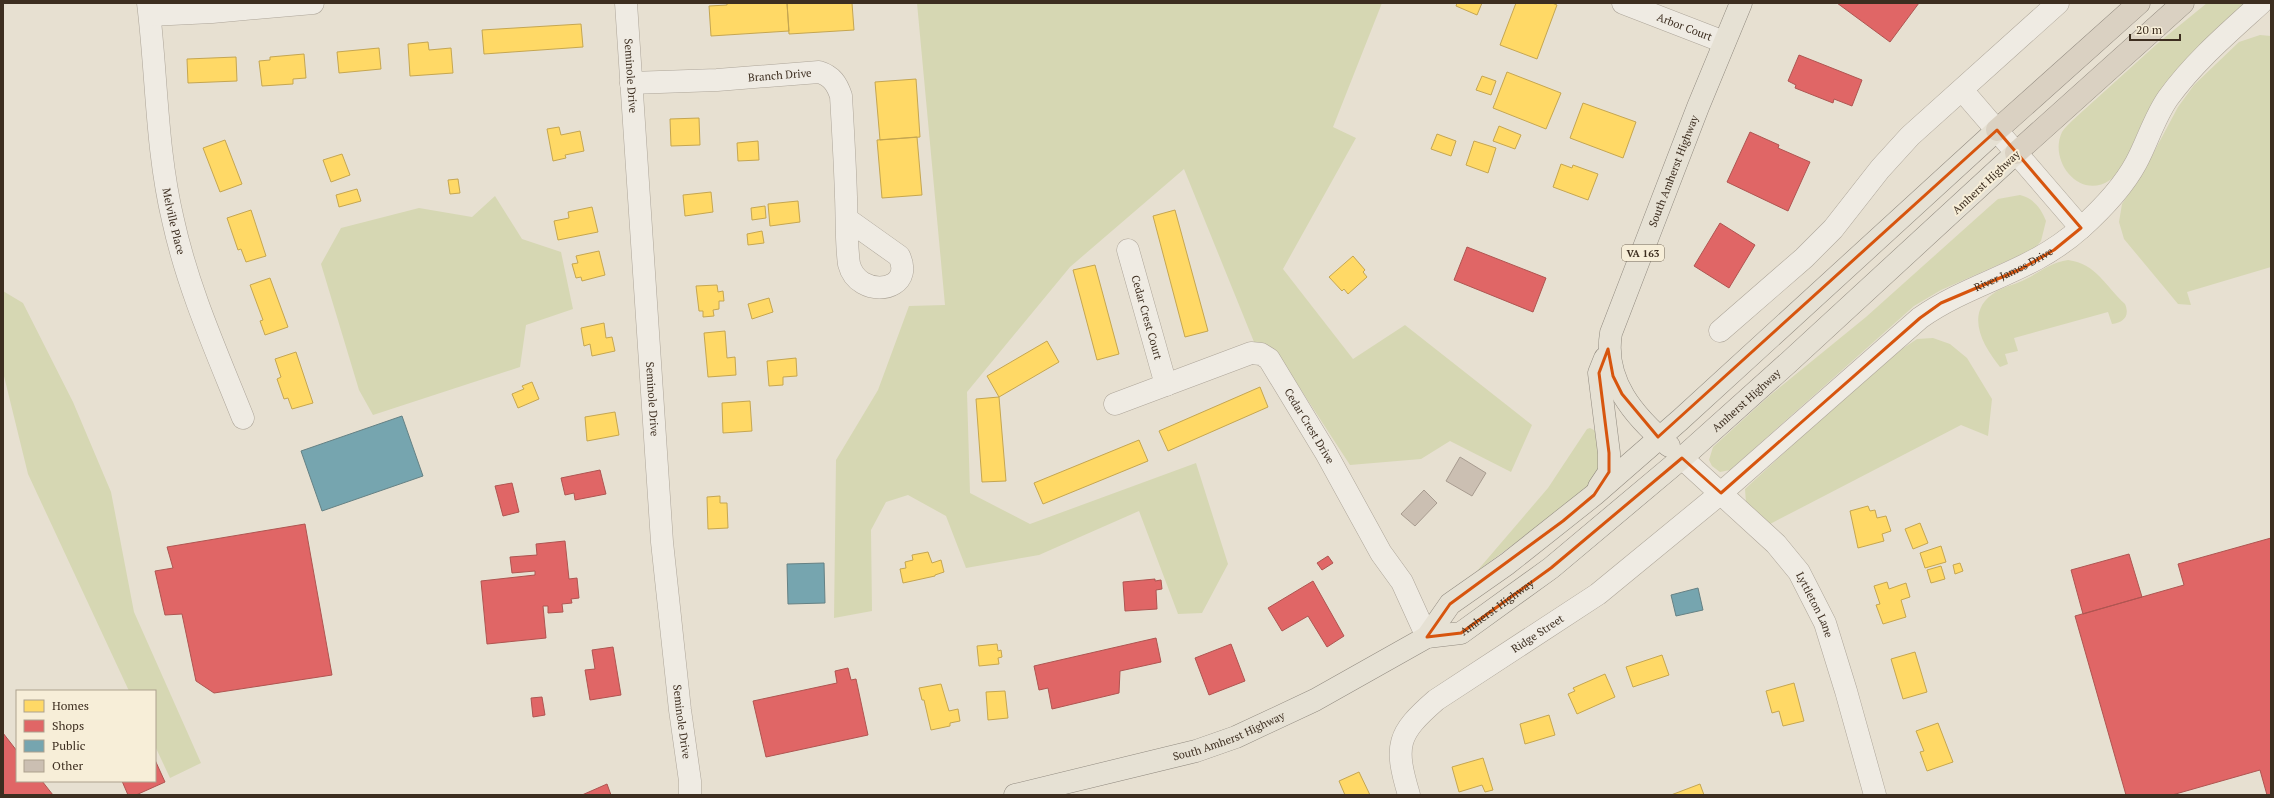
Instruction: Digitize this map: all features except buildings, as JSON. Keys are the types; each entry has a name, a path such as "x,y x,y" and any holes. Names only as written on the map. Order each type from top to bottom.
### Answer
{"highway":[{"path":"1996,130 2139,3"},
{"name":"Amherst Highway","path":"2016,153 2183,3"}],"main road":[{"name":"South Amherst Highway","path":"1682,458 1658,437 1622,394 1613,376 1608,350 1611,333 1724,42 1741,3"},
{"path":"1427,637 1450,604 1507,564 1594,494 1658,437 1680,420 1996,130"},
{"name":"Amherst Highway","path":"1427,637 1462,633 1551,568 1682,458 1789,362 2016,153"},
{"path":"1594,494 1609,472 1610,453 1599,373 1608,350"},
{"name":"South Amherst Highway","path":"1015,795 1196,751 1236,737 1315,700 1427,637"}],"street":[{"path":"149,9 212,12 313,3"},
{"name":"Seminole Drive","path":"626,3 662,542 680,710 690,781 690,795"},
{"name":"Arbor Court","path":"1623,3 1724,42"},
{"path":"1720,330 1804,258 1833,229 1880,169 1910,136 2058,3"},
{"name":"River James Drive","path":"1721,493 1920,318 1941,303 2021,269 2054,250 2081,228 2109,199 2135,165 2167,100 2186,74 2261,3"},
{"name":"Melville Place","path":"149,9 157,108 165,178 173,220 185,266 243,418"},
{"name":"Branch Drive","path":"631,83 717,80 819,72 832,78 838,86 841,96 847,219"},
{"path":"1962,90 2081,228"},
{"name":"Cedar Crest Court","path":"1128,250 1166,385"},
{"name":"Cedar Crest Drive","path":"1115,404 1251,353 1261,354 1269,359 1326,452 1381,553 1402,582 1427,637"},
{"name":"Lyttleton Lane","path":"1682,458 1776,544 1799,572 1813,596 1825,623 1875,795"},
{"name":"Ridge Street","path":"1409,795 1401,767 1400,754 1405,732 1418,715 1436,700 1598,594 1721,493"}],"highlighted area":[{"path":"1997,130 2081,228 2054,250 2021,269 1941,303 1920,318 1721,493 1682,458 1551,568 1461,633 1427,637 1450,604 1563,521 1594,495 1609,472 1609,453 1599,373 1608,349 1613,376 1622,394 1658,437"}],"green space":[{"path":"917,3 1382,3 1333,127 1356,138 1283,269 1353,359 1405,325 1532,425 1511,472 1450,441 1421,459 1350,465 1277,353 1254,342 1184,169 1070,267 967,392 970,493 1030,524 1196,463 1228,564 1202,613 1178,614 1139,511 1039,555 966,568 946,516 908,495 886,502 871,530 872,611 834,618 836,460 878,390 909,306 945,305"},
{"path":"2207,3 2248,3 2185,70 2149,112 2117,174 2110,180 2099,185 2088,185 2078,182 2070,175 2063,165 2059,155 2059,143 2063,130 2158,43"},
{"path":"2260,35 2271,36 2271,267 2187,292 2191,305 2178,304 2124,239 2119,222 2122,204 2147,165 2178,107 2194,85 2239,42"},
{"path":"2020,195 2029,198 2036,204 2046,221 2041,241 2034,249 1941,290 1914,306 1730,470 1720,472 1712,466 1709,460 1713,447 1768,397 1866,317 1998,199"},
{"path":"495,196 522,239 561,252 573,309 526,325 520,367 373,415 359,390 321,264 341,228 419,208 472,217"},
{"path":"2068,260 2078,262 2086,266 2100,277 2125,304 2127,312 2125,318 2120,322 2112,324 2108,312 2014,338 2018,351 2005,354 2008,364 2000,367 1987,349 1982,339 1978,318 1981,308 1987,299 1997,291 2023,281 2051,265"},
{"path":"3,291 23,303 73,402 111,492 134,612 201,763 170,778 156,748 156,690 129,690 28,474 3,372"},
{"path":"1933,338 1950,344 1967,358 1992,399 1988,436 1961,425 1770,524 1746,503 1745,489 1821,419 1902,349 1917,339"},
{"path":"1590,428 1596,432 1601,443 1598,478 1554,515 1477,571 1548,488 1587,429"}]}
